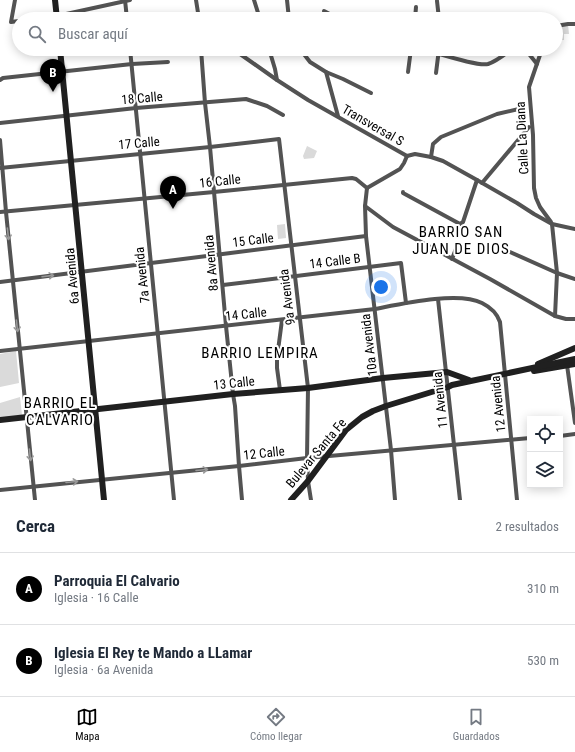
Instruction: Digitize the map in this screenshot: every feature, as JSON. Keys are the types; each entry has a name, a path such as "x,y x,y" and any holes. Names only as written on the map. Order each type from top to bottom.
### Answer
{"street":[{"path":"13,12 15,0"},
{"path":"55,0 56,12"},
{"path":"78,12 127,0 127,12"},
{"path":"196,0 198,12"},
{"path":"254,0 258,12"},
{"path":"287,0 288,12"},
{"path":"437,1 438,12"},
{"path":"416,7 416,12"},
{"path":"563,25 575,24"},
{"name":"6a Avenida","path":"61,56 104,500"},
{"name":"7a Avenida","path":"131,56 174,500"},
{"name":"8a Avenida","path":"202,56 226,326 235,406 242,500"},
{"name":"Transversal S","path":"243,56 308,100 407,156 416,154 442,161 552,224 575,229"},
{"path":"271,56 277,80"},
{"path":"305,56 310,62 326,72 371,93"},
{"path":"408,72 410,56"},
{"path":"436,73 438,56"},
{"path":"452,56 462,60 484,64 497,60 502,56"},
{"path":"531,56 537,64"},
{"name":"Calle La Diana","path":"540,56 529,87 533,135 534,188 540,207 552,224"},
{"path":"0,80 3,78 63,71 168,62"},
{"path":"326,72 338,116"},
{"name":"18 Calle","path":"0,123 136,108 246,99 268,106 283,115"},
{"path":"431,157 432,144 441,137 497,114 523,108"},
{"path":"403,192 403,194 459,224 462,222 480,182 529,127"},
{"name":"17 Calle","path":"1,168 279,139"},
{"name":"9a Avenida","path":"279,139 308,388 307,458 311,500"},
{"path":"0,140 1,168 35,500"},
{"path":"367,188 400,169 407,156"},
{"name":"16 Calle","path":"0,212 352,178 356,178 367,188"},
{"name":"10a Avenida","path":"367,188 365,206 366,236 391,450 395,500"},
{"path":"365,206 393,227 555,316 566,319 575,319"},
{"path":"552,224 558,273 555,316"},
{"name":"15 Calle","path":"0,282 366,236"},
{"path":"452,259 457,246"},
{"path":"510,252 575,279"},
{"name":"14 Calle B","path":"223,285 401,263 406,303"},
{"name":"14 Calle","path":"0,351 375,309 438,299 464,298 481,302 491,309"},
{"name":"11 Avenida","path":"438,299 460,500"},
{"name":"12 Avenida","path":"491,309 498,316 500,322 517,500"},
{"path":"280,390 277,358 282,320"},
{"path":"519,370 575,348"},
{"path":"531,372 556,356"},
{"name":"Bulevar Santa Fe","path":"448,387 453,388 519,370 575,359"},
{"name":"Bulevar Santa Fe","path":"291,500 308,481 346,430 373,410 469,380 531,372 575,364"},
{"path":"567,365 575,423"},
{"name":"13 Calle","path":"0,420 447,372 469,380"},
{"path":"563,436 575,434"},
{"name":"12 Calle","path":"0,490 307,458 455,446 527,438"}],"shaded area":[{"path":"568,24 569,34 564,34 564,40 563,40 563,25"},
{"path":"307,146 317,151 314,158 304,159 303,156"},
{"path":"285,224 286,238 278,239 277,225"},
{"path":"16,351 19,383 0,387 0,354"},
{"path":"20,397 22,415 0,418 0,403"}],"place":[{"name":"Iglesia El Rey te Mando a LLamar","path":"53,92"},
{"name":"Parroquia El Calvario","path":"173,209"}],"district":[{"name":"BARRIO SAN JUAN DE DIOS","path":"461,240"},
{"name":"BARRIO LEMPIRA","path":"260,353"},
{"name":"BARRIO EL CALVARIO","path":"60,412"}]}
